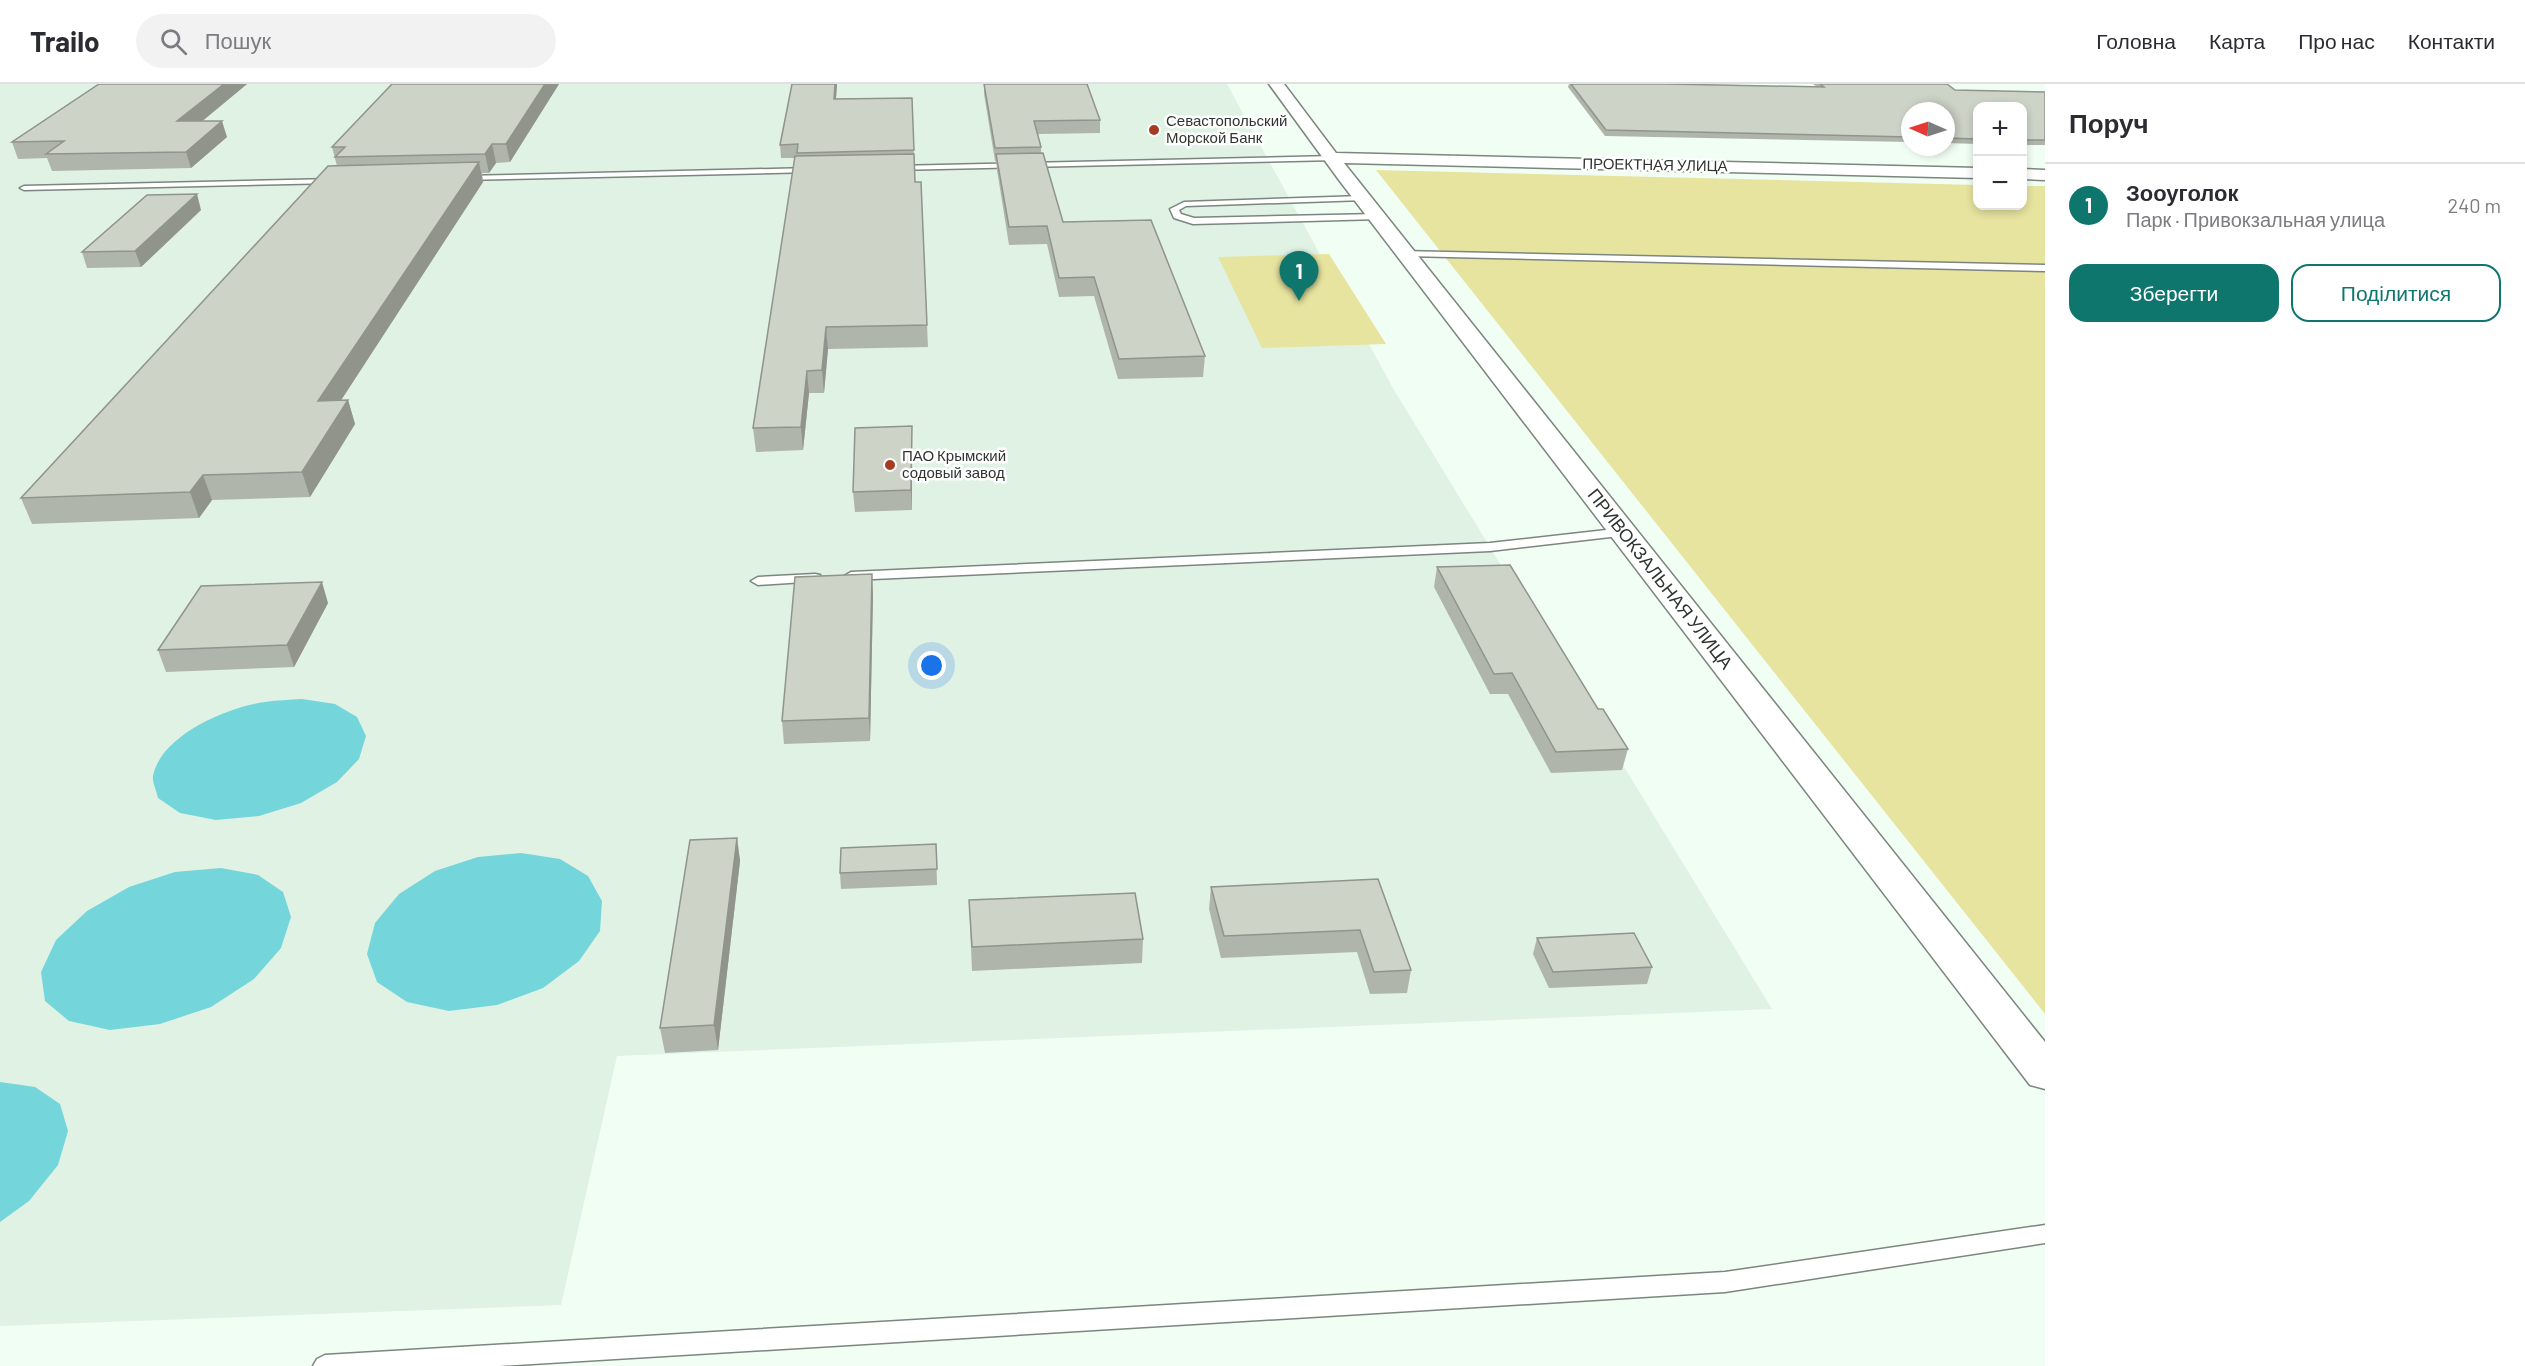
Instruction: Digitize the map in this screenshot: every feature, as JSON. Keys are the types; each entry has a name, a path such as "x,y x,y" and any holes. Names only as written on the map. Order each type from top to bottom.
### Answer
{"main road":[{"name":"ПРИВОКЗАЛЬНАЯ УЛИЦА","path":"1276,84 2045,1073"},
{"name":"ПРОЕКТНАЯ УЛИЦА","path":"1333,158 1973,173"},
{"path":"2027,174 2045,175"}],"lane":[{"path":"886,168 1333,158"},
{"path":"455,178 826,170"},
{"path":"24,188 347,180"},
{"path":"1184,204 1370,207 1193,221 1177,216 1174,209 1184,204"},
{"path":"1405,252 2045,268"},
{"path":"758,581 1490,548 1624,532"},
{"path":"325,1366 1725,1282 2045,1234"}],"shaded area":[{"path":"0,84 1227,84 1394,390 1772,1009 617,1056 561,1305 0,1326"},
{"path":"1376,170 1973,185 1973,210 2027,210 2027,186 2045,186 2045,1014"},
{"path":"1329,254 1386,344 1262,348 1218,257"}],"water":[{"path":"302,699 335,704 357,717 366,736 359,759 337,782 301,803 259,816 216,820 180,813 158,798 153,776 159,761 182,736 215,717 233,710 265,702"},
{"path":"521,853 560,859 588,876 602,901 600,931 579,961 543,988 497,1005 449,1011 407,1002 377,982 367,954 375,923 399,894 435,871 478,857"},
{"path":"221,868 258,875 283,892 291,917 281,948 254,979 211,1007 160,1024 110,1030 69,1021 45,1001 41,972 56,940 87,911 129,887 175,872"},
{"path":"0,1082 35,1087 60,1104 68,1131 58,1165 29,1201 0,1222"}],"building":[{"path":"99,84 224,84 177,121 222,121 186,152 46,154 64,141 12,142"},
{"path":"392,84 545,84 506,144 492,144 485,154 335,157 345,147 332,147"},
{"path":"792,84 835,84 834,99 912,98 914,150 797,153 798,144 780,145"},
{"path":"984,84 1087,84 1100,120 1034,121 1041,147 995,148"},
{"path":"1571,84 1824,87 1820,84 1947,84 1955,90 2045,92 2045,140 2027,140 2027,102 1973,102 1973,139 1955,138 1955,102 1901,102 1901,137 1606,130"},
{"path":"1043,153 1063,222 1151,220 1205,356 1119,359 1094,277 1059,278 1047,226 1009,227 996,154"},
{"path":"914,154 915,182 921,182 927,325 826,327 822,370 807,371 801,427 753,428 795,156"},
{"path":"479,162 318,401 348,400 302,472 203,475 190,492 21,498 328,166"},
{"path":"197,194 135,251 82,252 147,195"},
{"path":"912,426 911,490 853,492 855,428"},
{"path":"1510,565 1598,709 1603,709 1628,749 1556,752 1512,673 1494,674 1437,567"},
{"path":"872,574 869,718 782,721 795,577"},
{"path":"322,582 287,645 158,650 201,586"},
{"path":"737,838 714,1025 660,1028 690,840"},
{"path":"936,844 937,869 840,873 841,848"},
{"path":"1378,879 1411,970 1374,972 1360,930 1224,936 1211,887"},
{"path":"1135,893 1143,939 972,947 969,900"},
{"path":"1634,933 1652,967 1553,972 1537,938"}],"place":[{"name":"Севастопольский Морской Банк","path":"1154,130"},
{"name":"Зооуголок","path":"1299,301"},
{"name":"ПАО Крымский содовый завод","path":"890,465"}]}
